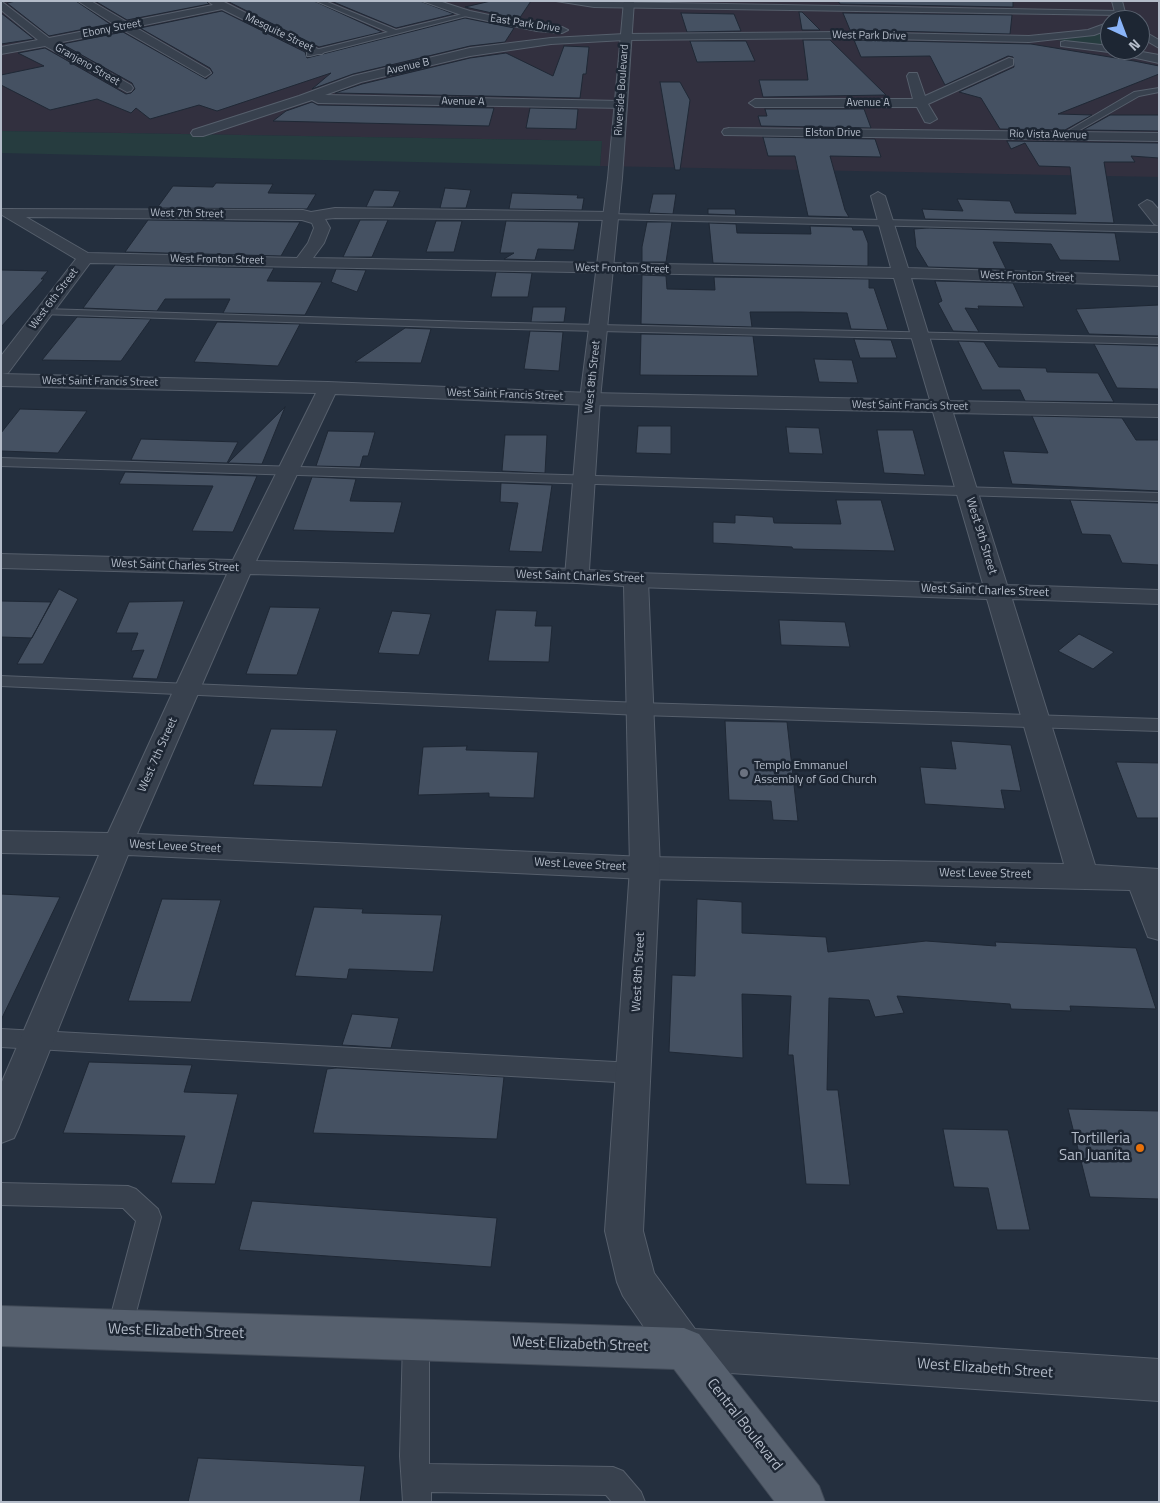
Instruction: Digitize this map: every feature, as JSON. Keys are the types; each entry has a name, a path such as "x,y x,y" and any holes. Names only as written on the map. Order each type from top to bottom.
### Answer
{"main road":[{"name":"West Elizabeth Street","path":"1,1326 684,1349"},
{"name":"Central Boulevard","path":"684,1349 804,1502"}],"street":[{"path":"83,1 206,73"},
{"name":"East Park Drive","path":"427,1 471,14 537,28 625,37"},
{"name":"Riverside Boulevard","path":"615,178 628,3"},
{"name":"Granjeno Street","path":"1,4 48,42 127,88"},
{"name":"Ebony Street","path":"1,51 125,26 218,4"},
{"name":"Mesquite Street","path":"218,4 314,53"},
{"name":"West Park Drive","path":"625,37 840,35 1028,39 1090,33 1100,29"},
{"name":"Avenue B","path":"198,133 304,99 357,79 470,52 551,41 625,37"},
{"path":"1028,39 1100,49"},
{"name":"Avenue A","path":"755,103 921,104 1009,62"},
{"path":"913,76 921,104 937,134"},
{"name":"Avenue A","path":"304,99 621,105"},
{"name":"Elston Drive","path":"729,132 937,134"},
{"name":"Rio Vista Avenue","path":"937,134 1159,137"},
{"name":"West 8th Street","path":"577,576 590,399 615,178"},
{"name":"West 9th Street","path":"878,196 1084,876"},
{"path":"1147,205 1159,221"},
{"name":"West 7th Street","path":"4,211 303,215 311,217 335,213 610,217"},
{"name":"West 6th Street","path":"1,369 85,258 4,211"},
{"path":"303,261 316,243 322,228 318,220 311,217"},
{"name":"West Fronton Street","path":"85,258 901,273 1159,281"},
{"name":"West Saint Francis Street","path":"1,380 328,388 590,399 1159,412"},
{"name":"West 7th Street","path":"1,1127 118,844 240,568 328,388"},
{"name":"West Saint Charles Street","path":"1,561 577,576 636,580 1159,597"},
{"name":"West 8th Street","path":"636,580 645,868 624,1231 637,1282 684,1349"},
{"name":"West Levee Street","path":"1,842 118,844 645,868 1084,876 1150,879"},
{"path":"1150,879 1159,928"},
{"name":"West Elizabeth Street","path":"684,1349 1159,1380"}],"lane":[{"path":"318,1 396,33"},
{"path":"559,1 594,5 628,3 1100,15"},
{"path":"314,53 471,14"},
{"path":"1063,136 1137,94 1159,90"},
{"path":"610,217 1159,229"},
{"path":"44,312 598,328 1159,341"},
{"path":"1,462 584,478 1159,497"},
{"path":"1,681 640,709 1036,719 1159,725"},
{"path":"1,1038 634,1073"},
{"path":"1,1194 128,1197 149,1217 120,1330"},
{"path":"416,1340 414,1456 417,1490 613,1481 631,1502"}],"shaded area":[{"path":"1,1 1159,1 1159,177 600,166 602,141 1,131"}],"green space":[{"path":"1100,33 1100,46 1057,40"},
{"path":"1,131 602,141 600,166 1,153"}],"building":[{"path":"16,1 76,1 110,24 49,36 7,3"},
{"path":"95,1 206,1 209,4 127,20"},
{"path":"227,1 314,1 382,32 319,47"},
{"path":"331,1 420,1 454,14 396,28"},
{"path":"491,1 531,1 519,19 465,7"},
{"path":"838,1 1013,1 1013,7 840,4"},
{"path":"222,11 305,52 307,58 465,18 514,28 505,42 470,46 353,74 312,89 331,73 217,111 199,105 150,119 136,108 131,113 97,99 50,110 1,85 1,75 44,66 18,53 45,48 126,94 131,93 135,89 132,83 62,44 123,32 206,79 213,73 210,68 140,28"},
{"path":"799,12 802,12 820,30 802,30"},
{"path":"1,13 34,39 1,44"},
{"path":"681,13 734,14 741,31 687,32"},
{"path":"843,13 1012,15 1010,34 850,30"},
{"path":"803,40 830,40 886,95 763,97 759,80 808,80"},
{"path":"854,40 1031,44 1100,55 1100,60 1128,60 1159,66 1159,74 1058,114 1092,115 1065,130 1000,129 981,98 959,92 1014,67 1013,57 1008,56 945,85 930,56 861,57"},
{"path":"690,41 746,41 755,61 697,62"},
{"path":"564,46 589,47 586,74 583,74 580,98 335,93 362,84 470,58 506,53 553,76"},
{"path":"660,82 680,82 690,100 680,170 675,170"},
{"path":"312,102 318,105 494,108 489,126 273,121 286,111"},
{"path":"530,108 578,109 576,129 526,128"},
{"path":"765,109 864,109 871,128 761,126 758,116 767,116"},
{"path":"1110,115 1159,115 1159,131 1083,130"},
{"path":"763,137 875,139 881,157 830,156 845,210 849,217 808,216 795,156 768,156"},
{"path":"1007,141 1159,143 1159,158 1131,156 1135,162 1104,162 1114,223 925,219 922,209 963,211 957,199 1010,201 1015,213 1076,214 1070,167 1039,166 1025,143 1011,149"},
{"path":"216,183 273,184 268,193 316,194 307,209 157,208 173,186 213,187"},
{"path":"445,188 471,190 466,208 440,208"},
{"path":"374,190 400,191 393,207 366,207"},
{"path":"512,193 578,195 577,198 584,198 582,210 509,209"},
{"path":"653,194 676,194 673,214 649,213"},
{"path":"708,209 735,209 736,215 708,214"},
{"path":"148,220 300,222 281,256 125,252"},
{"path":"360,220 388,220 372,257 343,257"},
{"path":"436,221 462,221 454,252 426,252"},
{"path":"506,221 579,222 574,250 538,249 535,260 504,259 514,253 500,253"},
{"path":"647,222 672,222 666,262 642,262 642,247"},
{"path":"709,223 736,224 737,233 811,234 810,226 852,227 853,230 863,230 868,243 868,266 713,263"},
{"path":"914,229 1115,233 1120,261 1060,260 1051,244 993,242 1006,269 928,267 916,247"},
{"path":"115,265 274,268 267,281 322,282 305,315 223,313 230,299 165,299 157,311 83,308"},
{"path":"336,269 366,270 357,292 331,282"},
{"path":"1,270 48,271 41,279 44,279 1,327"},
{"path":"496,272 532,273 528,297 491,297"},
{"path":"642,275 666,276 667,289 715,290 714,277 869,279 869,288 874,288 888,330 851,329 847,313 750,312 752,327 641,324"},
{"path":"935,281 1013,283 1024,307 978,306 979,309 965,308 979,332 953,331 938,303 942,301"},
{"path":"1159,305 1159,336 1089,334 1076,309"},
{"path":"533,307 566,307 564,322 531,322"},
{"path":"77,317 151,319 121,361 42,360"},
{"path":"217,322 300,324 278,366 194,362"},
{"path":"405,328 431,329 421,363 355,362"},
{"path":"530,331 563,332 559,371 524,369"},
{"path":"641,334 753,336 758,376 640,375"},
{"path":"854,339 891,340 897,358 860,358"},
{"path":"958,341 984,342 999,367 1046,368 1047,372 1098,373 1114,402 1025,401 1020,390 982,390"},
{"path":"1094,344 1159,346 1159,389 1117,388"},
{"path":"814,359 852,360 858,383 819,382"},
{"path":"285,407 262,464 228,463"},
{"path":"20,409 87,411 58,453 1,451 1,433"},
{"path":"1032,416 1122,418 1136,440 1159,440 1159,491 1012,484 1003,451 1048,453"},
{"path":"638,426 671,426 671,454 636,453"},
{"path":"786,427 819,428 823,454 789,453"},
{"path":"877,430 913,430 925,475 884,473"},
{"path":"328,431 375,432 368,456 363,456 360,467 316,466"},
{"path":"505,435 547,435 545,473 502,471"},
{"path":"141,439 238,442 227,463 131,460"},
{"path":"125,472 257,476 233,532 192,531 213,486 119,484"},
{"path":"312,477 356,479 350,501 402,502 394,533 293,530"},
{"path":"501,483 552,485 542,552 509,551 518,503 500,502"},
{"path":"836,500 881,500 895,551 793,549 792,547 713,543 713,522 735,523 735,515 773,517 774,523 841,524"},
{"path":"1070,500 1159,503 1159,565 1122,563 1110,535 1082,534"},
{"path":"59,589 78,599 43,664 17,664"},
{"path":"1,601 51,602 32,638 1,637"},
{"path":"184,601 157,679 132,678 144,650 131,651 138,633 116,633 129,602"},
{"path":"270,607 320,608 297,675 246,674"},
{"path":"496,610 537,611 535,626 552,626 549,662 488,661"},
{"path":"392,611 431,614 419,655 378,653"},
{"path":"779,620 845,622 850,647 781,645"},
{"path":"1079,634 1114,652 1093,669 1058,651"},
{"path":"725,721 787,722 798,821 773,820 771,801 729,800"},
{"path":"271,729 337,730 322,787 253,785"},
{"path":"951,741 1011,745 1021,791 1001,790 1005,809 925,804 920,767 956,769"},
{"path":"467,746 466,750 538,752 534,798 489,797 489,793 418,795 423,747"},
{"path":"1116,762 1159,763 1159,818 1137,818"},
{"path":"1,894 60,897 1,1020"},
{"path":"162,899 221,900 191,1002 128,1001"},
{"path":"697,899 742,902 742,933 826,937 828,952 926,941 996,946 995,942 1136,948 1156,1009 1070,1006 1071,1011 1011,1009 1010,1004 897,996 904,1013 875,1017 869,1000 829,998 827,1090 838,1090 850,1185 806,1184 793,1055 788,1055 791,996 742,994 743,1058 669,1052 672,975 695,976"},
{"path":"314,907 363,909 362,913 442,915 433,972 349,969 347,979 295,976"},
{"path":"352,1014 399,1018 391,1048 342,1045"},
{"path":"89,1062 192,1065 184,1092 238,1094 215,1184 171,1183 185,1136 63,1133"},
{"path":"327,1069 504,1077 497,1139 313,1133"},
{"path":"1068,1109 1159,1111 1159,1199 1090,1197"},
{"path":"943,1129 1008,1130 1030,1230 997,1230 988,1188 954,1187"},
{"path":"252,1201 497,1218 491,1267 239,1250"},
{"path":"198,1458 365,1466 360,1502 188,1502"}],"place":[{"name":"Templo Emmanuel Assembly of God Church","path":"744,773"},
{"name":"Tortilleria San Juanita","path":"1140,1148"}]}
